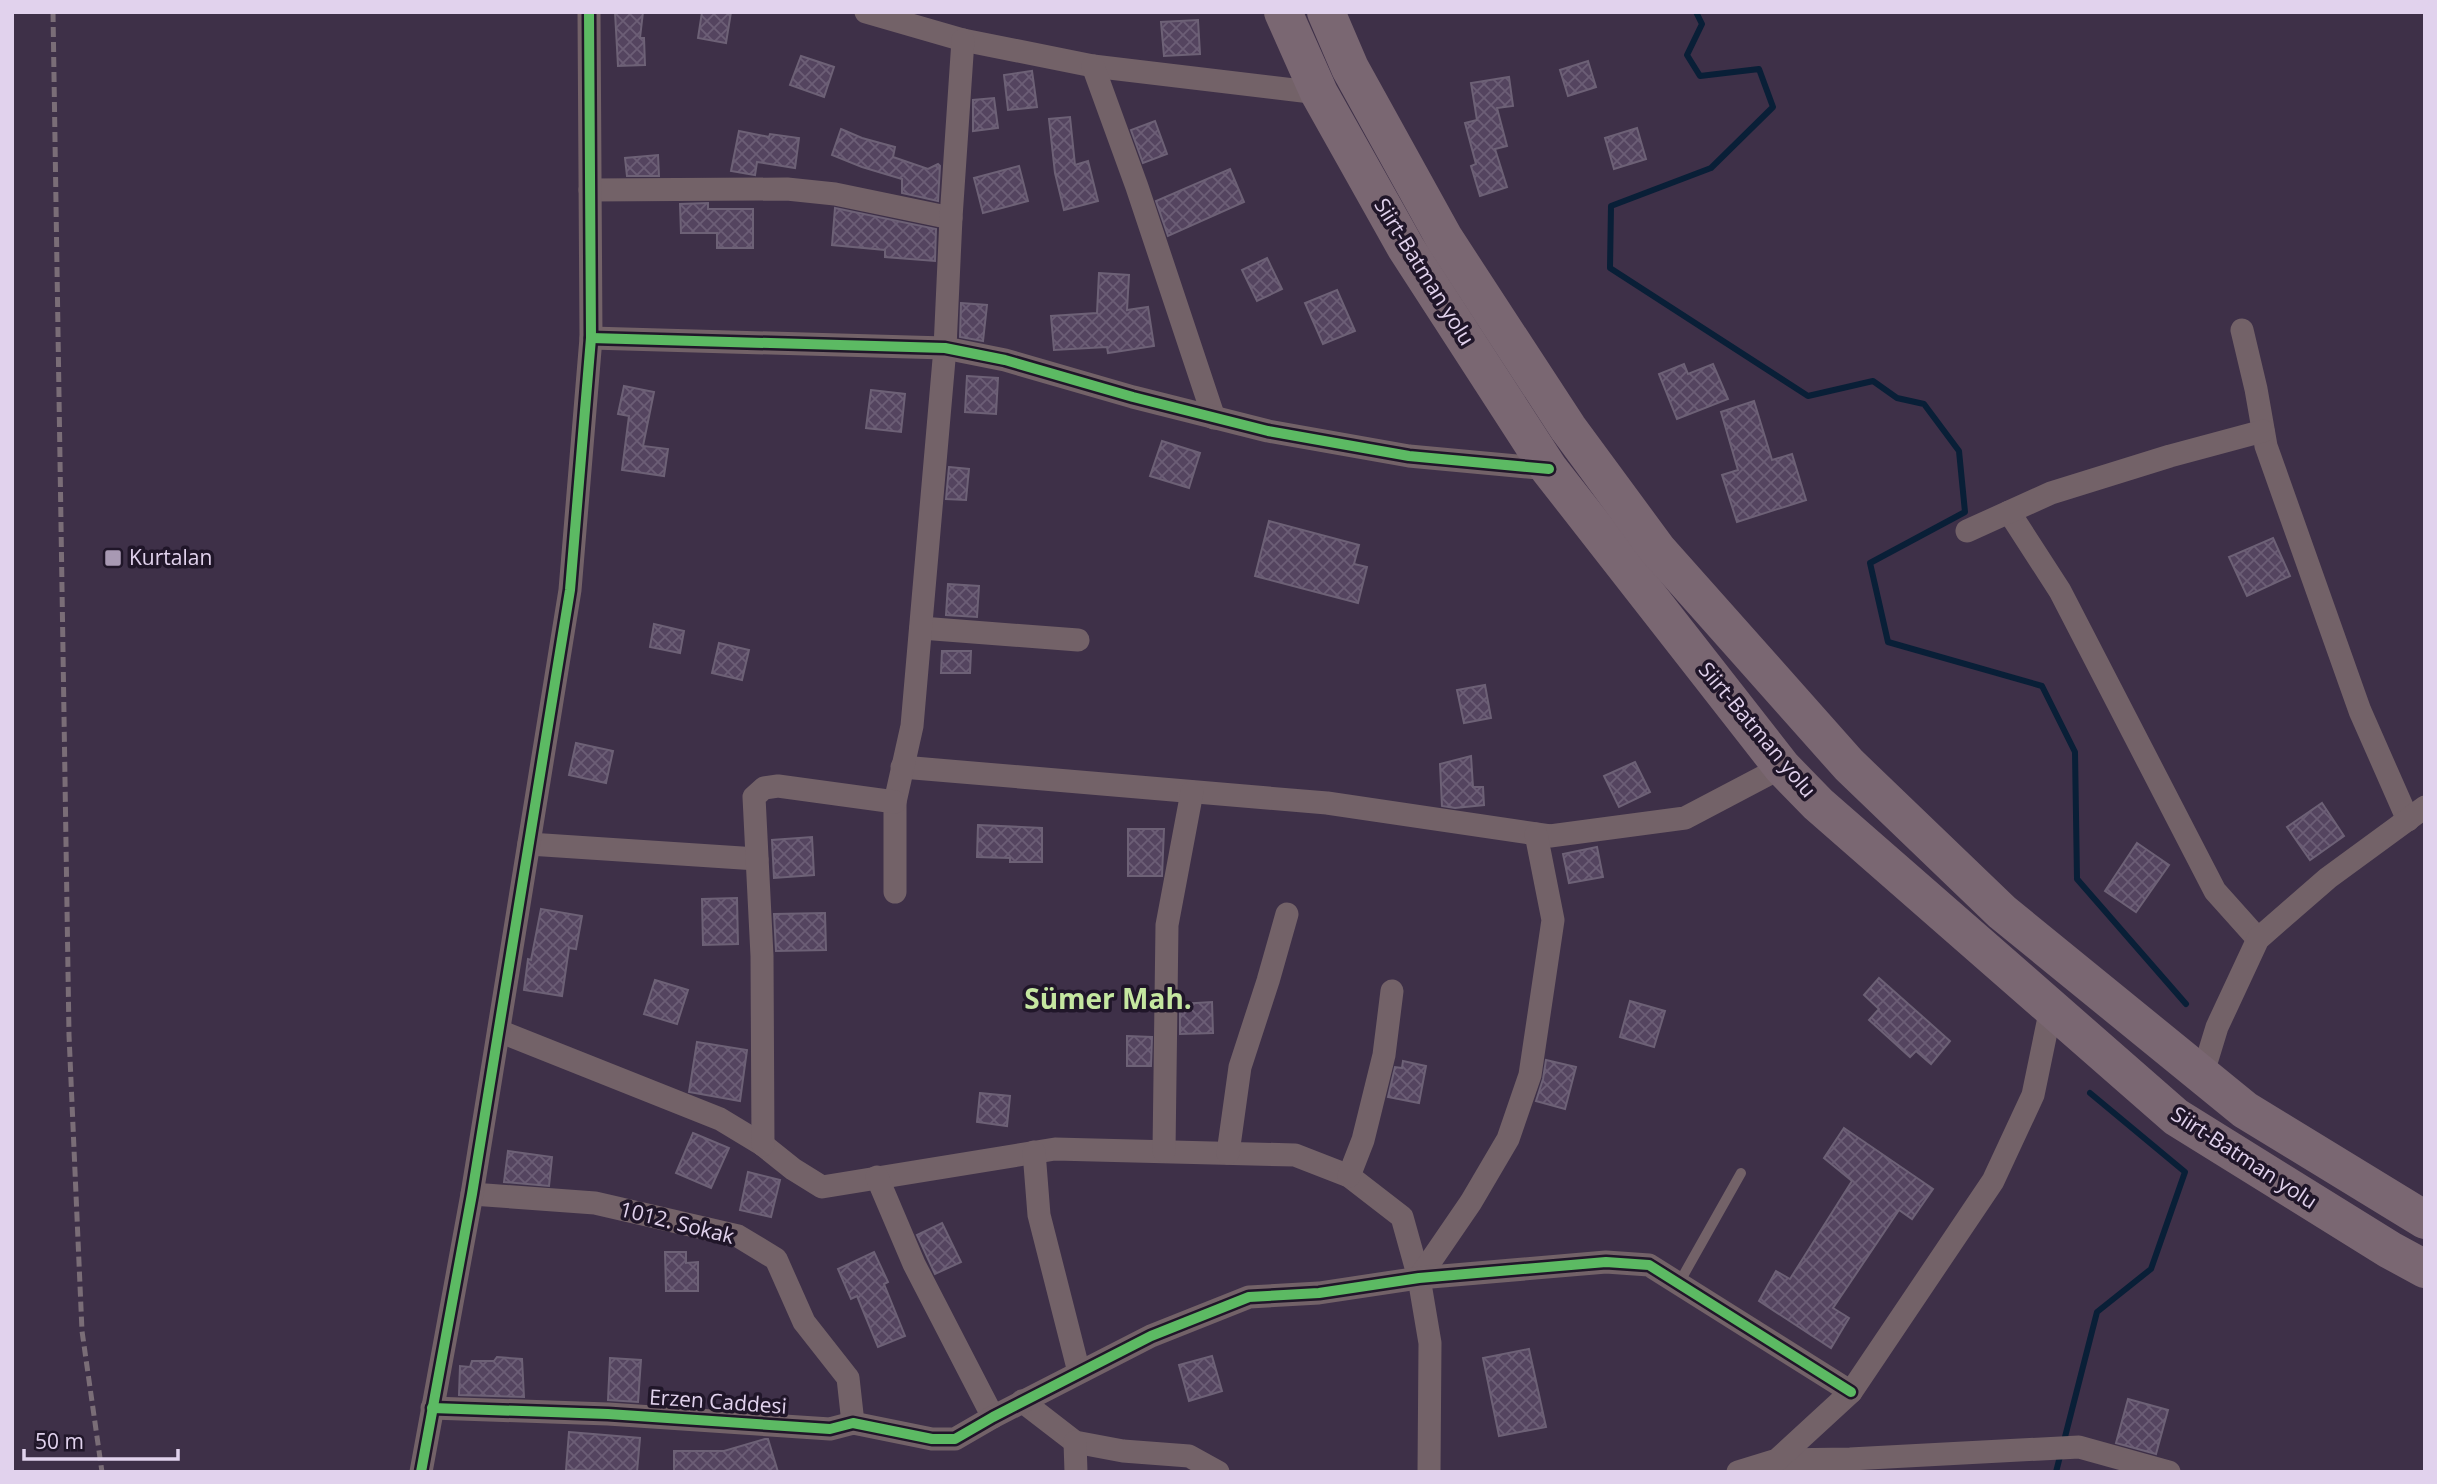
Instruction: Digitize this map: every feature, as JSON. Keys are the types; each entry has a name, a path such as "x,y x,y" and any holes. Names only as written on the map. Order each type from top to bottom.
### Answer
{"highway":[{"name":"Siirt-Batman yolu","path":"1283,12 1318,93 1406,248 1549,469 1782,767 1818,803 2175,1117 2390,1251 2425,1269"},
{"name":"Siirt-Batman yolu","path":"1326,12 1350,68 1444,238 1568,428 1657,549 1849,765 2003,912 2245,1110 2425,1220"}],"street":[{"path":"421,1472 472,1194 570,590 591,338 589,12"},
{"path":"866,12 964,40 1093,66 1318,93"},
{"path":"895,892 895,802 912,726 921,628 946,348 951,218 964,40"},
{"path":"1093,66 1137,187 1214,418"},
{"path":"590,190 787,189 835,194 951,218"},
{"path":"2202,1076 2217,1027 2258,939 2328,878 2416,814 2360,711 2266,446 2242,330"},
{"path":"591,338 946,348 1005,360 1133,397 1268,431 1409,456 1549,469"},
{"path":"1966,531 2051,494 2170,456 2263,431"},
{"path":"2009,512 2060,591 2215,891 2258,939"},
{"path":"921,628 1078,640"},
{"path":"902,767 1327,803 1550,835 1685,818 1782,767"},
{"path":"763,1145 762,956 754,797 764,788 778,786 895,802"},
{"path":"1164,1151 1167,925 1192,792"},
{"path":"1419,1279 1471,1202 1508,1139 1530,1075 1553,920 1536,834"},
{"path":"529,844 757,859"},
{"path":"1228,1153 1240,1067 1287,914"},
{"path":"1349,1176 1363,1140 1384,1055 1392,992"},
{"path":"1777,1460 1851,1392 1993,1181 2033,1095 2051,1008"},
{"path":"499,1031 720,1119 763,1145 793,1170 822,1186 1055,1149 1295,1155 1349,1176 1402,1217 1419,1279 1430,1343 1429,1472"},
{"path":"1034,1152 1039,1216 1079,1372"},
{"path":"877,1177 914,1264 993,1417"},
{"name":"1012. Sokak","path":"472,1194 595,1203 738,1236 776,1259 804,1322 848,1378 853,1423"},
{"name":"Erzen Caddesi","path":"432,1408 608,1414 830,1429 853,1423 932,1439 955,1439 1022,1401 1152,1336 1249,1297 1319,1293 1419,1279 1606,1262 1649,1265 1851,1392"},
{"path":"1022,1401 1075,1442 1123,1451 1189,1456 1218,1472"},
{"path":"1075,1442 1076,1472"},
{"path":"1738,1472 1777,1460 1872,1465 2079,1447 2169,1472"}],"lane":[{"path":"1679,1283 1741,1173"}],"building":[{"path":"615,12 643,12 640,38 644,38 645,65 618,66"},
{"path":"702,12 731,12 726,43 698,38"},
{"path":"1198,20 1200,54 1164,56 1161,22"},
{"path":"801,56 834,67 824,97 790,85"},
{"path":"1588,61 1596,87 1568,96 1560,70"},
{"path":"1032,71 1037,107 1008,110 1004,75"},
{"path":"1509,77 1513,106 1497,108 1507,146 1495,149 1507,187 1480,196 1471,166 1476,164 1465,123 1477,120 1471,83"},
{"path":"994,98 998,128 973,131 973,100"},
{"path":"1070,117 1075,165 1088,161 1098,201 1064,210 1055,173 1049,119"},
{"path":"1155,121 1167,154 1143,163 1131,130"},
{"path":"1637,128 1646,159 1614,169 1605,138"},
{"path":"841,129 895,147 893,157 928,169 938,164 938,201 902,193 902,179 832,155"},
{"path":"739,131 769,137 770,134 799,138 795,168 757,162 755,175 731,171"},
{"path":"658,155 659,176 627,176 625,158"},
{"path":"1019,166 1028,201 983,213 974,178"},
{"path":"1230,169 1244,202 1168,236 1156,201"},
{"path":"708,203 708,209 753,209 753,248 717,248 717,233 681,233 680,204"},
{"path":"835,208 936,229 935,261 885,257 885,250 832,245"},
{"path":"1267,258 1282,289 1257,301 1242,270"},
{"path":"1099,273 1129,275 1127,310 1148,307 1154,346 1108,353 1107,347 1054,350 1051,316 1097,313"},
{"path":"1337,290 1355,331 1323,344 1305,303"},
{"path":"961,303 987,305 983,341 960,337"},
{"path":"1684,364 1688,374 1713,364 1728,399 1677,419 1659,374"},
{"path":"967,376 998,378 996,414 965,412"},
{"path":"624,386 654,392 643,446 668,449 664,476 622,470 629,416 618,414"},
{"path":"871,390 905,394 901,432 866,428"},
{"path":"1754,401 1772,460 1792,454 1806,500 1737,522 1722,475 1738,470 1721,412"},
{"path":"1162,441 1200,453 1189,488 1150,476"},
{"path":"949,467 969,469 966,500 946,499"},
{"path":"1269,521 1359,545 1354,564 1367,567 1358,603 1255,576"},
{"path":"2273,538 2290,576 2247,596 2229,557"},
{"path":"948,584 979,586 977,617 946,615"},
{"path":"654,624 684,631 680,653 650,647"},
{"path":"719,643 749,650 742,680 712,673"},
{"path":"942,651 971,651 970,673 941,673"},
{"path":"1485,685 1491,718 1464,723 1457,690"},
{"path":"576,743 613,751 606,783 569,775"},
{"path":"1471,756 1473,787 1483,787 1484,805 1455,808 1442,806 1440,764"},
{"path":"1635,762 1650,792 1619,807 1604,776"},
{"path":"2322,803 2344,836 2310,860 2287,827"},
{"path":"978,825 1042,828 1042,862 1010,862 1010,858 977,857"},
{"path":"1128,829 1164,829 1162,876 1128,876"},
{"path":"812,837 814,875 774,878 772,840"},
{"path":"2137,843 2169,865 2136,912 2105,891"},
{"path":"1597,847 1603,877 1569,883 1563,854"},
{"path":"737,898 738,944 703,945 702,899"},
{"path":"541,909 582,916 576,949 569,948 562,996 524,990 528,959 531,960"},
{"path":"825,913 826,950 776,951 774,914"},
{"path":"1879,978 1950,1041 1931,1064 1916,1051 1910,1057 1869,1020 1879,1009 1864,995"},
{"path":"655,980 688,990 677,1024 644,1014"},
{"path":"1630,1001 1665,1011 1654,1047 1620,1037"},
{"path":"1212,1002 1213,1033 1180,1034 1180,1004"},
{"path":"1127,1036 1152,1037 1151,1066 1127,1066"},
{"path":"697,1042 747,1050 740,1101 689,1092"},
{"path":"1546,1060 1576,1067 1565,1109 1536,1101"},
{"path":"1403,1061 1426,1066 1419,1103 1388,1097 1395,1067 1402,1068"},
{"path":"980,1093 1010,1096 1007,1126 977,1122"},
{"path":"1844,1128 1933,1189 1912,1219 1899,1210 1833,1308 1849,1318 1831,1348 1759,1301 1776,1271 1790,1279 1852,1181 1824,1158"},
{"path":"693,1133 729,1148 711,1188 676,1173"},
{"path":"508,1151 552,1157 549,1186 504,1182"},
{"path":"748,1172 780,1180 771,1217 740,1210"},
{"path":"942,1223 961,1262 935,1274 917,1235"},
{"path":"665,1252 686,1252 686,1263 698,1262 698,1291 666,1291"},
{"path":"874,1252 888,1282 884,1284 905,1336 878,1347 857,1296 851,1299 838,1269"},
{"path":"1529,1349 1546,1427 1499,1436 1483,1358"},
{"path":"1212,1356 1222,1391 1189,1401 1179,1365"},
{"path":"497,1357 522,1359 524,1397 459,1395 460,1366 470,1367 472,1361 494,1361"},
{"path":"610,1358 641,1360 638,1402 608,1400"},
{"path":"2128,1399 2168,1410 2156,1454 2116,1443"},
{"path":"569,1432 640,1438 637,1472 566,1470"},
{"path":"768,1439 778,1472 674,1472 674,1451 724,1451"}],"waterway":[{"path":"1696,12 1702,24 1687,55 1700,76 1759,69 1773,107 1711,168 1611,206 1610,268 1808,396 1873,381 1897,398 1924,404 1959,451 1965,512 1870,563 1888,642 2042,686 2075,752 2077,879 2186,1004"},
{"path":"2056,1472 2097,1312 2151,1269 2185,1172 2090,1093"}],"railway":[{"path":"53,12 69,1035 82,1331 102,1472"}],"cycle path":[{"path":"421,1472 472,1194 570,590 591,338 589,12"},
{"path":"591,338 945,348 1005,360 1133,397 1268,431 1409,456 1549,469"},
{"path":"432,1408 608,1414 830,1429 853,1423 932,1439 955,1439 1151,1336 1249,1297 1319,1293 1419,1278 1606,1262 1649,1265 1851,1392"}],"place":[{"name":"Kurtalan","path":"113,558"}],"district":[{"name":"Sümer Mah.","path":"1108,999"}]}
